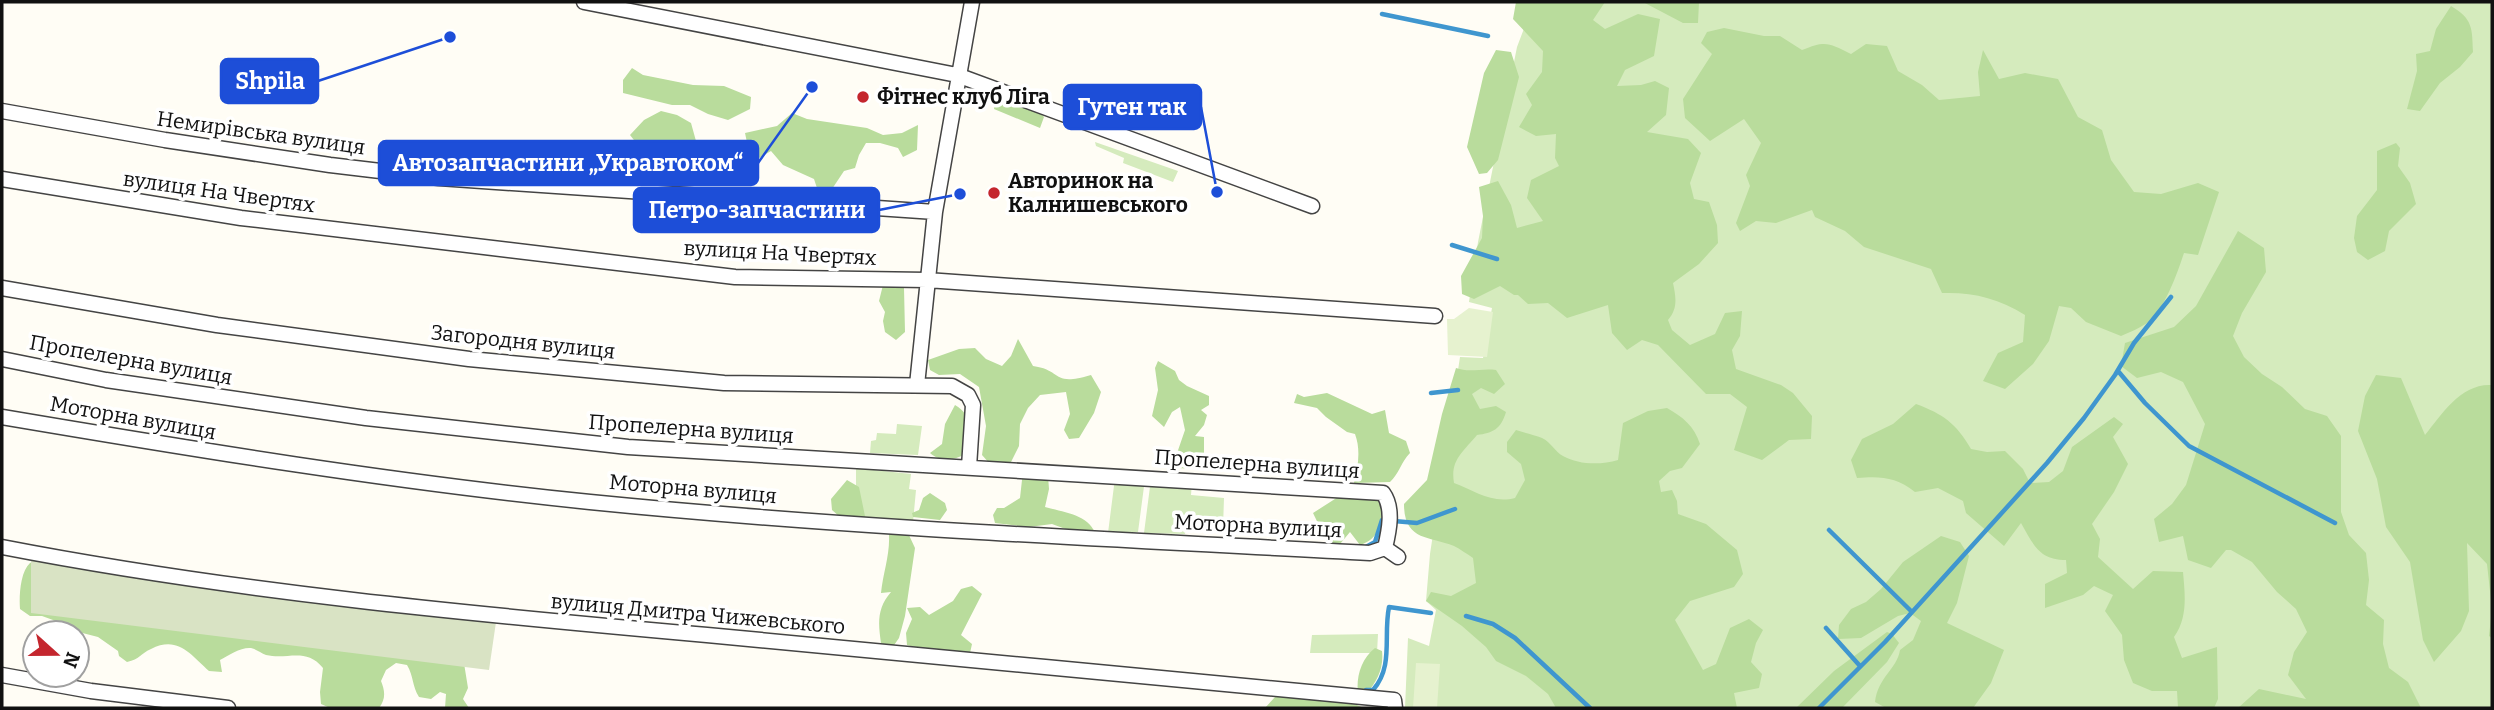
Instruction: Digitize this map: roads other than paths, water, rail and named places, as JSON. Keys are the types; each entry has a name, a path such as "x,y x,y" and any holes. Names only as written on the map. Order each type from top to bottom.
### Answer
{"street":[{"path":"584,2 633,6 957,75 1312,206"},
{"path":"917,385 935,212 957,75 972,2"},
{"name":"Немирівська вулиця","path":"2,111 206,147 439,178 935,212"},
{"name":"вулиця На Чвертях","path":"2,179 241,218 735,277 927,280 1435,316"},
{"name":"Загородня вулиця","path":"2,288 217,325 469,359 724,383 952,386 968,395 973,405 969,467"},
{"name":"Пропелерна вулиця","path":"2,359 106,380 353,416 614,446 1383,493 1390,502 1385,548"},
{"name":"Моторна вулиця","path":"2,417 257,460 589,502 925,529 1370,554 1385,548"},
{"name":"вулиця Дмитра Чижевського","path":"2,547 122,570 540,620 1395,704"},
{"path":"1385,548 1398,557"},
{"path":"2,675 91,691 228,708"}],"waterway":[{"path":"1382,14 1488,36"},
{"path":"1452,245 1497,259"},
{"path":"1819,708 1885,642 2047,463 2084,418 2134,343 2171,297"},
{"path":"2118,371 2145,403 2189,446 2335,523"},
{"path":"1431,393 1458,390"},
{"path":"1364,548 1375,542 1382,520 1417,523 1455,509"},
{"path":"1829,530 1912,612"},
{"path":"1366,690 1373,690 1384,671 1389,607 1431,613"},
{"path":"1466,616 1493,624 1515,638 1590,708"},
{"path":"1826,628 1860,666"}],"place":[{"name":"Shpila","path":"450,37"},
{"name":"Автозапчастини „Укравтоком“","path":"812,87"},
{"name":"Фітнес клуб Ліга","path":"863,97"},
{"name":"Гутен так","path":"1217,192"},
{"name":"Авторинок на Калнишевського","path":"994,193"},
{"name":"Петро-запчастини","path":"960,194"}]}
